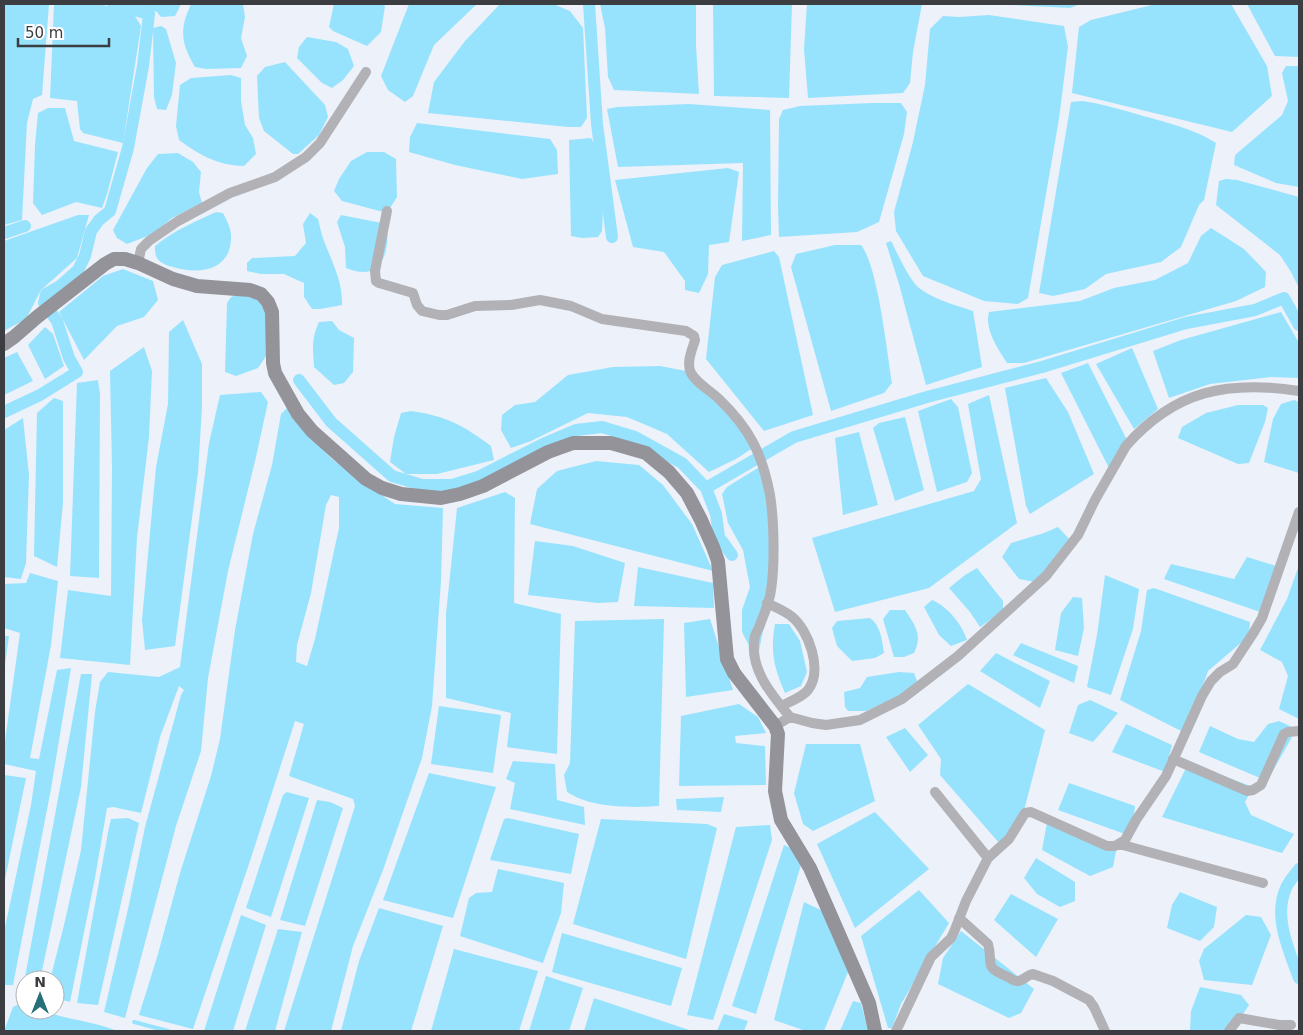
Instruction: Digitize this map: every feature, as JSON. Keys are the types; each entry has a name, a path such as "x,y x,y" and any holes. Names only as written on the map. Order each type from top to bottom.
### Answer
{"street":[{"path":"138,263 141,250 148,241 178,221 230,193 275,177 306,157 320,143 366,72"},
{"path":"387,210 375,271 376,280 379,283 413,293 417,305 422,311 429,314 447,315 475,306 511,305 540,300 571,306 602,320 686,331 692,334 695,340 690,363 691,373 740,421 755,445 765,469 771,502 773,534 771,590 755,636 756,665 764,682 790,717 812,723 826,725 860,720 902,700 958,656 1046,576 1078,535 1095,500 1126,446 1171,407 1203,393 1222,390 1265,387 1299,391"},
{"path":"4,344 105,264 114,259 125,259 173,279 197,286 250,290 261,294 268,302 272,312 273,363 275,373 298,414 312,431 366,479 382,488 402,494 441,498 460,494 483,486 548,452 573,443 611,443 646,453 669,472 687,492 713,546 718,561 728,659 734,673 776,726 778,734 775,791 781,820 813,876 869,1003 876,1031"},
{"path":"896,1031 931,957 951,938 966,900 988,858 1008,839 1025,813 1029,811 1104,846 1115,846 1126,840 1136,820 1166,776 1210,681 1233,664 1240,656 1262,618 1299,512"},
{"path":"767,603 791,616 804,629 814,660 814,678 807,691 781,706"},
{"path":"776,726 790,717"},
{"path":"1173,759 1247,791 1253,790 1261,785 1284,734 1299,731"},
{"path":"934,792 988,858"},
{"path":"1119,844 1263,883"},
{"path":"959,918 988,944 989,962 994,970 1016,981 1033,974 1066,987 1092,1002 1105,1031"},
{"path":"1229,1031 1239,1018 1279,1025 1291,1025"}],"water":[{"path":"4,4 49,4 42,95 33,99 27,123 22,220 4,225"},
{"path":"54,4 101,4 135,16 141,26 123,143 83,133 80,129 77,101 50,98"},
{"path":"136,4 181,4 175,16 161,17 157,12"},
{"path":"191,4 243,4 245,17 241,38 247,56 241,68 206,69 195,67 187,51 183,36 187,13"},
{"path":"334,4 383,4 385,6 381,32 367,46 333,31 329,27"},
{"path":"409,4 477,4 434,45 413,96 405,102 388,90 381,76"},
{"path":"500,4 553,4 570,11 583,28 587,118 581,127 428,113 434,82 465,41"},
{"path":"600,4 696,4 699,94 614,90 608,77 605,28"},
{"path":"713,4 792,4 789,98 714,96"},
{"path":"807,4 922,4 913,52 910,83 903,93 808,98 804,49"},
{"path":"994,4 1080,4 1070,8"},
{"path":"1156,4 1231,4 1267,66 1272,96 1232,132 1072,93 1079,27 1091,20"},
{"path":"1247,4 1299,4 1299,57 1275,56"},
{"path":"989,15 1064,26 1068,47 1059,119 1028,298 1018,304 984,301 923,276 896,231 894,212 913,142 925,85 930,29 943,16"},
{"path":"161,26 166,29 176,63 172,95 166,110 157,109 154,97 153,28"},
{"path":"307,37 336,42 348,49 354,66 343,80 332,88 322,83 297,58 299,47"},
{"path":"285,62 325,105 328,117 319,135 298,154 293,154 264,131 259,118 257,76 265,67"},
{"path":"1286,66 1299,66 1299,187 1276,183 1234,165 1235,155 1282,115 1288,101 1282,73"},
{"path":"231,75 241,78 241,101 245,125 253,138 256,154 244,166 225,164 194,150 179,140 176,126 180,85 191,78"},
{"path":"1082,101 1113,107 1172,124 1190,130 1216,143 1204,200 1199,205 1181,247 1161,262 1106,274 1085,289 1053,296 1039,293 1071,102"},
{"path":"901,103 907,112 904,134 879,222 857,232 779,237 779,119 783,110 800,106"},
{"path":"689,104 770,110 771,235 742,241 743,163 618,167 607,109"},
{"path":"48,108 65,108 74,141 118,152 102,208 76,202 42,215 33,203 38,113"},
{"path":"417,123 550,139 557,150 558,174 522,179 455,165 409,152 410,137"},
{"path":"591,138 595,145 603,209 602,231 598,237 582,238 571,236 569,140"},
{"path":"367,152 384,152 396,159 397,197 387,213 342,201 334,191 339,179 351,161"},
{"path":"178,153 193,162 201,172 199,192 202,203 172,218 153,234 127,244 117,238 113,230 147,168 158,154"},
{"path":"728,168 739,172 729,242 709,245 708,274 699,293 685,290 685,281 664,252 633,247 615,180"},
{"path":"1226,179 1237,180 1299,197 1299,288 1280,255 1216,205 1219,181"},
{"path":"216,212 223,213 231,236 229,250 219,264 202,270 192,270 169,266 158,260 155,246 176,231"},
{"path":"310,213 318,219 339,280 342,305 312,309 304,297 304,283 284,274 261,274 247,271 247,263 252,258 295,256 306,243 303,224"},
{"path":"78,215 89,215 77,258 41,290 26,319 4,331 4,241"},
{"path":"341,215 387,224 388,235 385,255 375,269 368,272 358,272 346,268 345,247 337,222"},
{"path":"1211,228 1244,249 1266,272 1265,287 1236,301 1024,363 1007,363 996,345 988,325 989,312 1080,301 1114,288 1155,280 1188,263 1201,236"},
{"path":"891,241 907,272 919,288 938,299 973,311 982,367 926,385 886,243"},
{"path":"835,245 861,245 867,256 877,290 892,383 884,393 831,411 791,267 796,254"},
{"path":"774,251 779,257 813,415 764,431 706,359 715,277 722,265"},
{"path":"123,269 153,281 158,300 144,317 117,326 84,360 59,312 103,276"},
{"path":"238,294 256,299 268,312 268,353 258,368 236,376 225,372 227,303 231,297"},
{"path":"1281,312 1299,343 1299,378 1271,377 1210,384 1169,398 1153,351 1181,340"},
{"path":"183,320 202,364 202,407 198,473 175,646 145,650 142,620 156,467 168,404 169,332"},
{"path":"332,321 339,330 354,338 353,372 344,383 334,385 314,367 313,349 319,322"},
{"path":"45,327 53,334 64,366 45,379 28,345"},
{"path":"144,347 152,371 149,437 137,538 130,665 60,658 68,590 111,596 112,468 110,371"},
{"path":"1132,348 1158,409 1134,429 1096,364"},
{"path":"17,352 33,381 4,395 4,358"},
{"path":"1088,363 1127,440 1109,468 1061,373"},
{"path":"660,366 691,372 756,446 736,459 709,472 667,434 627,417 588,413 531,441 511,448 501,430 502,415 515,405 535,402 568,375 613,367"},
{"path":"1046,378 1068,412 1094,474 1030,514 1026,506 1005,388"},
{"path":"98,380 100,394 99,578 70,576 77,383"},
{"path":"261,392 268,402 228,571 208,678 201,751 176,826 125,1018 104,1012 145,827 181,695 184,690 179,686 160,737 141,813 113,807 107,808 70,1002 65,1001 65,970 53,970 81,850 95,712 100,682 108,672 159,677 180,667 209,443 220,395"},
{"path":"989,395 1017,523 929,588 835,612 812,538 974,491 981,479 968,404"},
{"path":"54,398 63,401 63,503 57,567 34,556 37,413"},
{"path":"951,399 958,407 972,473 967,482 937,492 918,411"},
{"path":"1294,400 1299,402 1299,473 1264,462 1273,419 1281,404"},
{"path":"1238,405 1263,405 1268,408 1265,422 1249,463 1238,464 1178,438 1182,427 1206,413"},
{"path":"288,407 293,419 332,459 395,504 443,508 441,581 432,706 422,758 383,870 353,946 331,1031 284,1031 355,806 353,799 289,776 304,724 295,721 193,1029 139,1015 180,873 211,776 220,739 235,630 253,534 272,465 281,414","holes":["331,495 339,497 339,528 315,639 307,666 296,662 297,645 311,593 326,505"]},
{"path":"411,411 454,422 472,432 491,446 494,460 437,474 406,474 390,462 394,437 401,413"},
{"path":"905,417 924,490 895,501 873,428 879,423"},
{"path":"23,418 29,475 26,563 21,579 4,577 4,430"},
{"path":"859,432 878,505 843,515 835,438"},
{"path":"596,461 639,465 663,485 692,524 713,571 530,524 537,489 557,471"},
{"path":"761,466 774,497 765,620 757,661 742,632 742,610 750,587 743,550 728,523 722,494 727,487"},
{"path":"505,492 515,498 514,603 561,614 557,754 507,747 511,713 446,698 446,614 457,508"},
{"path":"1058,527 1071,541 1035,582 1019,579 1002,557 1011,543"},
{"path":"535,541 573,546 625,563 618,602 598,603 528,595"},
{"path":"1247,557 1283,568 1266,614 1164,579 1171,564 1234,579"},
{"path":"1299,565 1299,719 1279,709 1288,676 1282,662 1260,650 1287,599"},
{"path":"638,567 713,583 714,608 634,606"},
{"path":"977,568 1003,601 1003,611 980,627 970,612 949,588"},
{"path":"30,573 58,581 51,645 30,758 39,759 57,670 71,668 51,789 13,985 4,985 4,932 31,805 36,771 4,764 4,748 20,633 4,628 4,584 26,583"},
{"path":"1105,575 1139,589 1133,629 1111,695 1087,687 1097,635"},
{"path":"1154,588 1250,622 1249,636 1208,671 1189,724 1183,732 1120,700 1141,631 1147,590"},
{"path":"1073,597 1082,598 1084,628 1078,656 1055,650 1061,613"},
{"path":"932,600 953,616 962,628 967,640 951,646 939,635 924,607"},
{"path":"890,610 905,610 912,621 918,635 917,647 914,653 904,657 894,657 883,619"},
{"path":"870,618 879,629 884,653 875,658 852,661 837,646 832,628 837,621"},
{"path":"664,619 659,806 612,806 588,801 567,792 564,775 570,763 575,621"},
{"path":"710,619 733,690 686,697 684,623"},
{"path":"775,624 789,624 800,641 807,672 801,686 785,693 774,659"},
{"path":"4,636 9,636 4,672"},
{"path":"1021,643 1078,666 1074,683 1013,655"},
{"path":"996,653 1050,681 1040,708 980,671"},
{"path":"899,672 914,673 917,681 906,693 866,711 848,711 845,707 844,692 860,688 867,677"},
{"path":"81,674 92,674 81,787 42,970 26,970"},
{"path":"968,684 1045,730 1021,822 1000,844 940,775 941,759 918,725"},
{"path":"1090,700 1118,713 1093,742 1069,733 1078,705"},
{"path":"739,704 758,717 766,733 735,736 736,743 765,746 766,785 679,786 681,716"},
{"path":"439,706 501,715 493,773 431,764"},
{"path":"1279,721 1294,728 1291,739 1267,781 1199,752 1210,726 1238,739 1254,742 1268,724"},
{"path":"1126,724 1172,745 1165,772 1112,752"},
{"path":"905,728 928,755 910,772 886,737"},
{"path":"806,744 860,744 875,801 813,831 803,824 794,793"},
{"path":"513,761 555,764 557,800 584,807 585,825 510,809 515,783 506,779"},
{"path":"1188,764 1253,787 1245,802 1251,815 1294,834 1282,853 1162,817"},
{"path":"429,773 496,787 453,918 383,900"},
{"path":"4,775 26,778 4,884"},
{"path":"1069,783 1135,806 1134,817 1125,834 1058,810"},
{"path":"287,792 309,798 271,917 246,908 283,795"},
{"path":"724,797 721,812 677,810 676,799"},
{"path":"317,800 330,802 343,808 305,926 280,920"},
{"path":"875,812 929,869 855,928 817,844"},
{"path":"1048,817 1117,846 1113,867 1090,876 1042,850"},
{"path":"128,818 139,823 98,1005 77,1003 111,819"},
{"path":"508,818 579,834 571,874 490,860 504,819"},
{"path":"601,819 707,824 717,828 686,959 573,924"},
{"path":"770,825 772,840 713,1020 687,1015 736,827"},
{"path":"784,845 795,850 801,865 756,1014 732,1006"},
{"path":"1036,858 1075,882 1075,901 1060,907 1037,894 1024,878"},
{"path":"498,869 564,883 561,913 543,963 460,936 469,898 476,893 492,892"},
{"path":"919,890 949,923 901,1004 892,1028 888,1028 861,936"},
{"path":"1180,892 1217,907 1214,927 1200,941 1167,928 1172,905"},
{"path":"1011,894 1058,919 1036,957 994,920"},
{"path":"804,902 825,912 848,972 824,1031 806,1031 774,1020"},
{"path":"379,908 443,926 411,1031 341,1031 359,961"},
{"path":"241,915 266,925 233,1031 204,1031"},
{"path":"1246,915 1261,917 1271,935 1252,985 1204,980 1199,961 1204,949"},
{"path":"278,929 302,932 275,1031 245,1031"},
{"path":"961,931 1034,989 1021,1013 1009,1018 938,984 943,958"},
{"path":"562,933 682,968 671,1006 552,972"},
{"path":"454,949 538,971 519,1031 431,1031"},
{"path":"546,976 583,988 569,1031 529,1031"},
{"path":"1200,987 1241,995 1249,1005 1232,1031 1190,1031 1191,1011"},
{"path":"594,998 692,1031 584,1031"},
{"path":"853,1001 861,1003 868,1031 840,1031"},
{"path":"15,1006 15,1020 65,1020 65,1018 117,1031 4,1031"},
{"path":"724,1014 748,1021 744,1031 717,1031"}],"waterway":[{"path":"4,412 40,395 77,372 69,358 57,321 44,303 46,294 60,286 78,270 85,256 91,231 99,220 110,211 128,148 143,66 149,14 113,4"},
{"path":"589,4 597,124 612,237"},
{"path":"4,233 25,226"},
{"path":"706,488 794,437 927,397 1042,367 1186,323 1255,310 1284,298 1299,325"},
{"path":"299,380 331,422 392,476 422,485 452,485 478,477 543,444 576,430 602,427 635,437 682,463 706,488 716,514 719,537 732,555"},
{"path":"1299,869 1286,888 1281,910 1287,945 1299,978"},
{"path":"134,1022 168,1031"}]}
